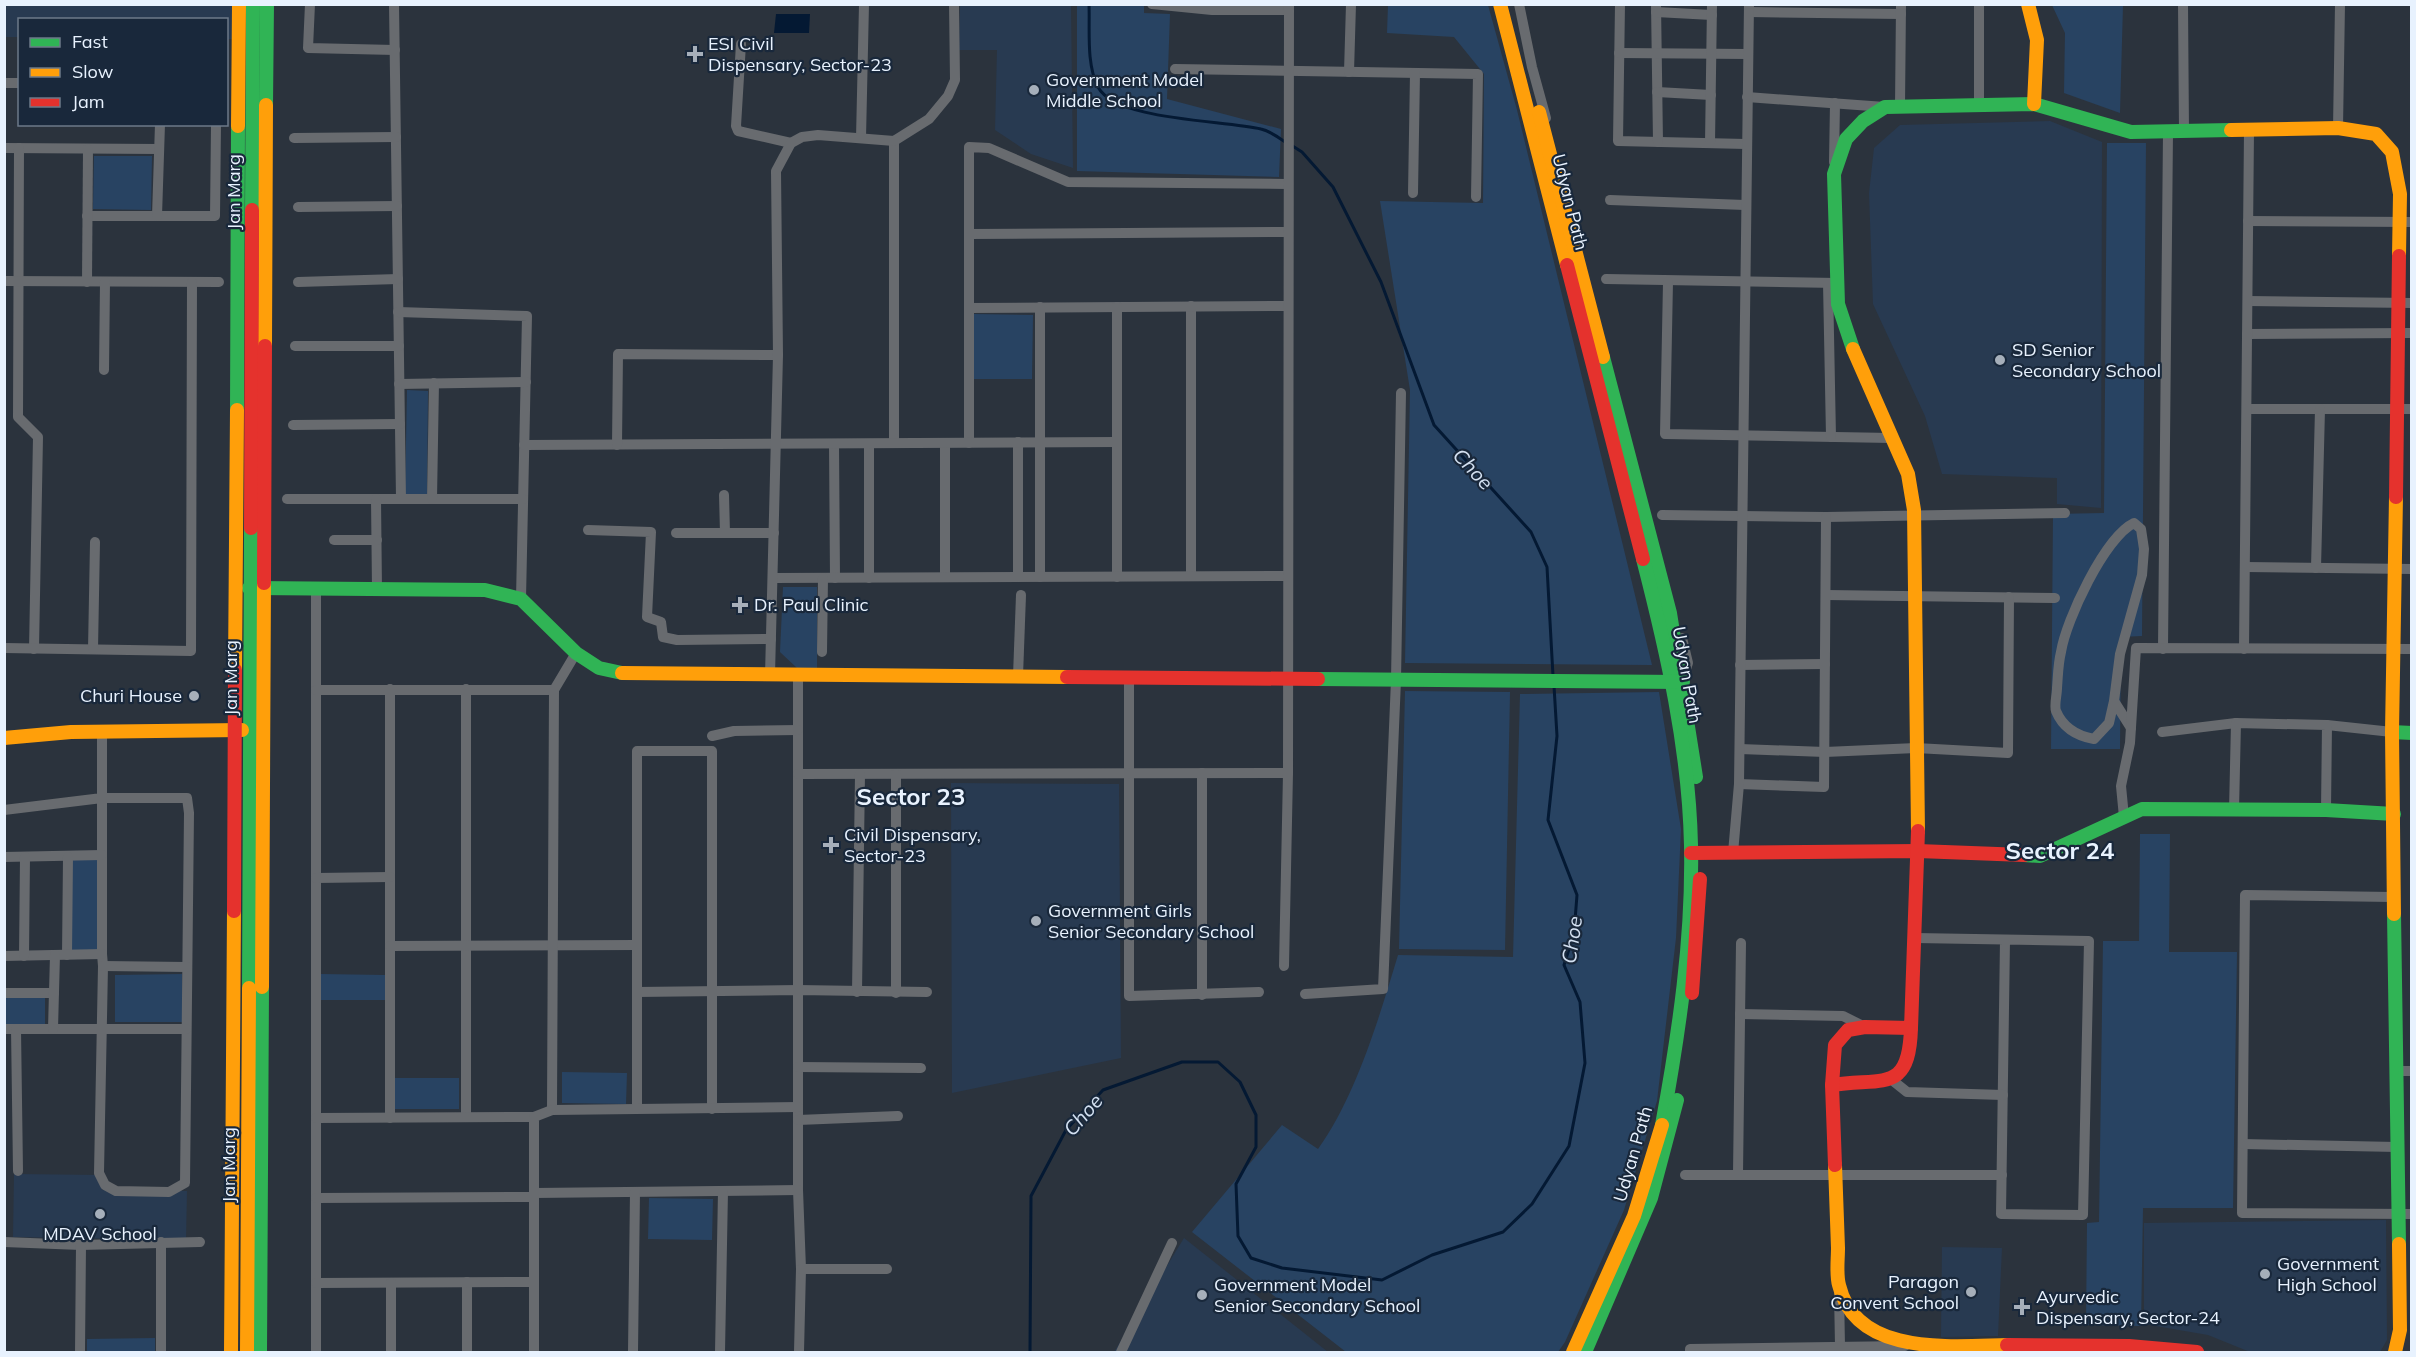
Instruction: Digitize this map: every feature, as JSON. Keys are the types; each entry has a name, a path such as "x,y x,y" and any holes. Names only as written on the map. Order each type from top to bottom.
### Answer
{"street":[{"path":"231,1353 239,4"},
{"name":"Jan Marg","path":"253,4 256,588 263,730 260,1353"},
{"name":"Jan Marg","path":"247,1353 248,730 256,588 267,4"},
{"path":"310,4 308,48 394,50"},
{"path":"394,4 401,499"},
{"path":"861,138 864,4"},
{"path":"770,675 778,355 776,171 791,144 802,136 818,135 894,141 929,119 948,96 955,80 954,4"},
{"path":"1152,4 1289,7 1288,773 1284,966"},
{"path":"1349,72 1351,4"},
{"name":"Udyan Path","path":"1500,4 1657,614 1679,681"},
{"name":"Udyan Path","path":"1510,4 1670,613 1679,681 1686,778 1696,853 1697,956 1672,1129 1645,1221 1585,1353"},
{"path":"256,588 485,590 521,599 576,653 599,668 619,674 1679,681 1688,663 1570,204 1532,67 1519,4"},
{"path":"1620,4 1618,141 1746,144"},
{"path":"1978,4 1979,105"},
{"path":"2028,4 2037,40 2034,104"},
{"path":"2183,4 2184,132"},
{"path":"2338,128 2340,4"},
{"path":"1658,142 1656,8 1712,10 1710,143"},
{"path":"1733,853 1740,749 1742,436 1749,8 1901,9 1900,106"},
{"path":"741,44 736,126 738,131 791,144"},
{"path":"1619,53 1748,54"},
{"path":"1175,69 1478,74 1476,197"},
{"path":"1413,193 1415,73"},
{"path":"1657,92 1711,95"},
{"path":"1747,97 1885,106 2034,104 2131,132 2338,128 2376,134 2392,152 2406,223 2405,333 2397,410 2392,649 2393,897 2400,1330 2395,1353"},
{"path":"1831,437 1835,103"},
{"path":"1834,174 1846,139 1863,121 1885,106"},
{"path":"158,216 160,126"},
{"path":"87,216 215,216 216,126"},
{"path":"2244,649 2249,131"},
{"path":"2163,649 2168,132"},
{"path":"294,138 396,137"},
{"path":"894,141 894,443"},
{"path":"969,443 969,147 989,148 1068,183 1287,184"},
{"path":"4,148 159,148"},
{"path":"19,148 18,417 38,437 34,649"},
{"path":"87,282 88,149"},
{"path":"1610,201 1745,205"},
{"path":"298,207 397,206"},
{"path":"2248,221 2406,223"},
{"path":"969,234 1287,232"},
{"path":"298,282 398,279"},
{"path":"1606,279 1668,282 1833,283"},
{"path":"4,281 219,282"},
{"path":"104,370 105,282"},
{"path":"4,648 190,651 192,282"},
{"path":"1668,282 1665,434 1892,438"},
{"path":"1832,1085 1892,1080 1904,1070 1912,1053 1918,851 1914,514 1908,474 1851,344 1833,283"},
{"path":"2248,301 2405,303"},
{"path":"1191,306 1191,576"},
{"path":"969,308 1287,306"},
{"path":"1040,307 1040,577"},
{"path":"1117,307 1117,576"},
{"path":"398,312 527,316 521,599"},
{"path":"2247,334 2405,333"},
{"path":"295,346 399,346"},
{"path":"617,445 618,354 778,355"},
{"path":"399,384 526,382"},
{"path":"432,499 434,383"},
{"path":"1305,993 1383,989 1396,680 1401,393"},
{"path":"2247,410 2412,410"},
{"path":"2316,568 2320,410"},
{"path":"293,425 400,424"},
{"path":"1018,442 1018,577"},
{"path":"524,445 1117,442"},
{"path":"945,443 945,577"},
{"path":"822,652 829,578 834,444"},
{"path":"869,444 869,578"},
{"path":"724,495 724,533"},
{"path":"287,499 523,499"},
{"path":"376,499 377,589"},
{"path":"1662,515 1826,517 2065,513"},
{"path":"1739,784 1824,788 1826,517"},
{"path":"2114,701 2109,723 2094,739 2078,736 2062,722 2055,709 2061,650 2081,597 2097,563 2124,528 2133,523 2141,529 2144,549 2142,575 2120,654 2114,701 2131,728"},
{"path":"588,530 651,532 647,617 661,622 663,637 677,640 771,639"},
{"path":"676,533 774,533"},
{"path":"334,540 377,540"},
{"path":"93,649 95,542"},
{"path":"2246,567 2412,569"},
{"path":"773,578 1288,576"},
{"path":"316,589 316,1353"},
{"path":"1018,676 1021,595"},
{"path":"1826,595 2055,598"},
{"path":"1740,749 1825,752 1916,748 2008,753 2009,597"},
{"path":"2124,817 2121,786 2131,728 2136,648 2412,649"},
{"path":"552,1110 554,690 576,653"},
{"path":"1740,665 1825,664"},
{"path":"798,674 798,1190 801,1269 799,1353"},
{"path":"1129,678 1129,996 1259,992"},
{"path":"390,689 390,1118"},
{"path":"466,689 466,1117"},
{"path":"316,690 554,690"},
{"path":"2162,732 2236,723 2327,725 2412,733"},
{"path":"2234,810 2236,723"},
{"path":"2326,810 2327,725"},
{"path":"4,738 102,732 263,730"},
{"path":"712,736 734,730 798,730"},
{"path":"4,810 102,798 187,798 189,813 185,1183 169,1192 116,1191 105,1185 99,1173 103,966 102,954 102,798 102,732"},
{"path":"637,1109 637,751 712,751 712,1109"},
{"path":"1202,773 1202,995"},
{"path":"798,774 1288,773"},
{"path":"857,992 860,774"},
{"path":"896,774 896,993"},
{"path":"1696,853 1918,851 2040,856 2142,809 2326,810 2394,814"},
{"name":"Udyan Path","path":"1573,1353 1634,1216 1662,1126 1676,1051 1696,853"},
{"path":"4,857 102,855"},
{"path":"24,956 25,857"},
{"path":"53,1029 54,993 61,955 68,857"},
{"path":"316,878 390,877"},
{"path":"2393,897 2245,895 2242,1213 2412,1214"},
{"path":"1915,938 2089,941 2083,1215 2001,1214 2005,940"},
{"path":"1738,1174 1741,943"},
{"path":"390,946 637,945"},
{"path":"4,956 102,954"},
{"path":"103,966 187,967"},
{"path":"637,993 798,990 927,992"},
{"path":"4,993 54,993"},
{"path":"1740,1014 1842,1016 1865,1027"},
{"path":"4,1029 102,1027 186,1029"},
{"path":"1840,1346 1832,1085 1835,1045 1848,1030 1865,1027 1911,1028"},
{"path":"16,1029 18,1171"},
{"path":"798,1066 921,1068"},
{"path":"2396,1071 2412,1071"},
{"path":"1892,1080 1907,1092 2003,1095"},
{"path":"316,1118 534,1117 552,1110 798,1107"},
{"path":"798,1120 898,1116"},
{"path":"534,1117 534,1353"},
{"path":"2243,1144 2397,1147"},
{"path":"1685,1175 1835,1173 2002,1175"},
{"path":"316,1198 798,1190"},
{"path":"720,1353 723,1191"},
{"path":"633,1353 635,1192"},
{"path":"4,1242 81,1245 200,1242"},
{"path":"161,1242 161,1353"},
{"path":"1121,1353 1172,1243"},
{"path":"80,1353 81,1245"},
{"path":"801,1269 887,1269"},
{"path":"391,1282 392,1353"},
{"path":"467,1282 467,1353"},
{"path":"316,1283 534,1282"},
{"path":"1839,1285 1850,1310 1863,1323 1884,1335 1918,1346"},
{"path":"1690,1353 1690,1349 1771,1350 1840,1346 1918,1346 2163,1347 2197,1353"}],"shaded area":[{"path":"5,5 238,5 238,39 228,39 228,18 18,18 18,37 5,37"},
{"name":"Government Model Middle School","path":"960,5 1071,5 1073,168 1031,154 995,130 997,50 959,50"},
{"path":"1077,5 1144,5 1144,13 1170,14 1167,99 1281,129 1279,177 1077,171"},
{"path":"1388,5 1488,5 1517,110 1652,665 1405,663 1410,390 1380,201 1483,203 1484,74 1454,37 1387,33"},
{"path":"2052,5 2123,5 2120,113 2064,93 2065,33"},
{"path":"776,14 810,14 809,33 774,33"},
{"name":"SD Senior Secondary School","path":"2050,121 2102,142 2101,508 2057,504 2057,478 1942,474 1925,416 1873,304 1869,193 1874,148 1900,125"},
{"path":"2107,143 2146,143 2142,636 2121,637 2120,749 2051,749 2053,514 2104,513"},
{"path":"94,156 152,156 151,210 93,209"},
{"path":"974,314 1033,315 1032,379 973,379"},
{"path":"407,390 428,391 427,494 405,494"},
{"path":"783,587 817,587 817,669 797,668 780,652"},
{"path":"1405,691 1510,692 1505,950 1399,949"},
{"path":"1659,692 1681,829 1676,938 1657,1101 1624,1210 1565,1342 1558,1352 1346,1352 1192,1232 1282,1125 1318,1149 1332,1128 1355,1081 1398,955 1513,957 1520,694"},
{"name":"Government Girls Senior Secondary School","path":"951,783 1119,784 1121,1058 952,1093"},
{"path":"2140,834 2170,834 2169,952 2237,952 2233,1208 2143,1208 2141,1326 2086,1325 2087,1223 2099,1222 2103,941 2139,941"},
{"path":"71,860 104,860 104,952 70,952"},
{"path":"182,974 183,1022 115,1022 115,975"},
{"path":"320,974 385,975 385,1000 319,1000"},
{"path":"4,996 45,996 45,1026 5,1026"},
{"path":"562,1072 627,1073 626,1104 562,1103"},
{"path":"395,1078 459,1078 459,1109 395,1109"},
{"name":"MDAV School","path":"14,1174 102,1175 102,1190 187,1191 186,1240 13,1237"},
{"path":"649,1198 713,1199 712,1240 648,1239"},
{"name":"Government High School","path":"2386,1220 2387,1340 2380,1352 2250,1352 2208,1335 2144,1324 2144,1223"},
{"name":"Government Model Senior Secondary School","path":"1184,1238 1328,1352 1114,1352"},
{"name":"Paragon Convent School","path":"1942,1247 2002,1248 1998,1336 1941,1337"},
{"path":"155,1338 155,1352 87,1352 87,1339"}],"waterway":[{"name":"Choe","path":"1089,4 1089,47 1094,78 1098,87 1109,98 1126,107 1148,113 1261,129 1285,142"},
{"name":"Choe","path":"1291,145 1302,152 1333,187 1381,282 1434,425 1531,532 1547,567 1553,676"},
{"name":"Choe","path":"1030,1352 1031,1196 1066,1130 1103,1090 1182,1062 1218,1062 1240,1082 1256,1115 1256,1147 1236,1184 1238,1236 1251,1258 1282,1268 1382,1280 1432,1255 1503,1232 1532,1204 1569,1146 1585,1063 1580,1002 1564,965 1574,933 1577,895 1548,820 1557,736 1554,686"}],"traffic: fast":[{"path":"252,210 253,4"},
{"path":"266,105 267,4"},
{"path":"1853,349 1838,304 1834,174 1846,139 1863,121 1885,107 2034,104 2131,132 2231,130"},
{"path":"237,410 238,126"},
{"path":"1603,357 1670,613 1696,777"},
{"path":"249,988 251,528"},
{"path":"1643,559 1675,701 1686,773 1691,845 1690,915 1684,985 1662,1125"},
{"path":"249,588 485,590 521,599 576,653 599,668 622,673"},
{"path":"1318,679 1683,682"},
{"path":"2392,732 2412,733"},
{"path":"2024,855 2040,856 2142,809 2326,810 2394,814"},
{"path":"2394,914 2399,1244"},
{"path":"260,1352 262,987"},
{"path":"1585,1352 1651,1198 1677,1100"}],"traffic: slow":[{"path":"238,126 239,4"},
{"path":"1500,4 1567,265"},
{"path":"2028,4 2037,40 2034,104"},
{"path":"265,346 266,105"},
{"path":"1539,112 1603,357"},
{"path":"2231,130 2338,128 2376,134 2392,152 2400,194 2399,256"},
{"path":"1853,349 1908,474 1914,510 1918,831"},
{"path":"235,670 237,410"},
{"path":"2394,914 2392,732 2396,497"},
{"path":"262,987 264,583"},
{"path":"622,673 1067,677"},
{"path":"4,738 71,732 242,730"},
{"path":"231,1352 234,911"},
{"path":"247,1352 249,988"},
{"path":"1573,1352 1634,1216 1662,1125"},
{"path":"1835,1165 1838,1281 1849,1308 1865,1325 1885,1336 1909,1342 1960,1346 2007,1345"},
{"path":"2395,1352 2400,1330 2399,1244"}],"traffic: jam":[{"path":"251,528 252,210"},
{"path":"2396,497 2399,256"},
{"path":"1567,265 1643,559"},
{"path":"264,583 265,346"},
{"path":"234,911 235,670"},
{"path":"1067,677 1318,679"},
{"path":"1835,1165 1832,1085 1835,1045 1848,1030 1865,1027 1911,1028 1918,831"},
{"path":"1691,853 1918,851 2024,855"},
{"path":"1692,993 1700,879"},
{"path":"1832,1085 1879,1081 1899,1073 1905,1064 1911,1028"},
{"path":"2007,1345 2129,1346 2197,1352"}],"place":[{"name":"ESI Civil Dispensary, Sector-23","path":"695,54"},
{"name":"Government Model Middle School","path":"1034,90"},
{"name":"SD Senior Secondary School","path":"2000,360"},
{"name":"Dr. Paul Clinic","path":"740,605"},
{"name":"Churi House","path":"194,696"},
{"name":"Civil Dispensary, Sector-23","path":"831,845"},
{"name":"Government Girls Senior Secondary School","path":"1036,921"},
{"name":"MDAV School","path":"100,1214"},
{"name":"Government High School","path":"2265,1274"},
{"name":"Paragon Convent School","path":"1971,1292"},
{"name":"Government Model Senior Secondary School","path":"1202,1295"},
{"name":"Ayurvedic Dispensary, Sector-24","path":"2022,1307"}],"district":[{"name":"Sector 23","path":"911,797"},
{"name":"Sector 24","path":"2060,851"}]}
